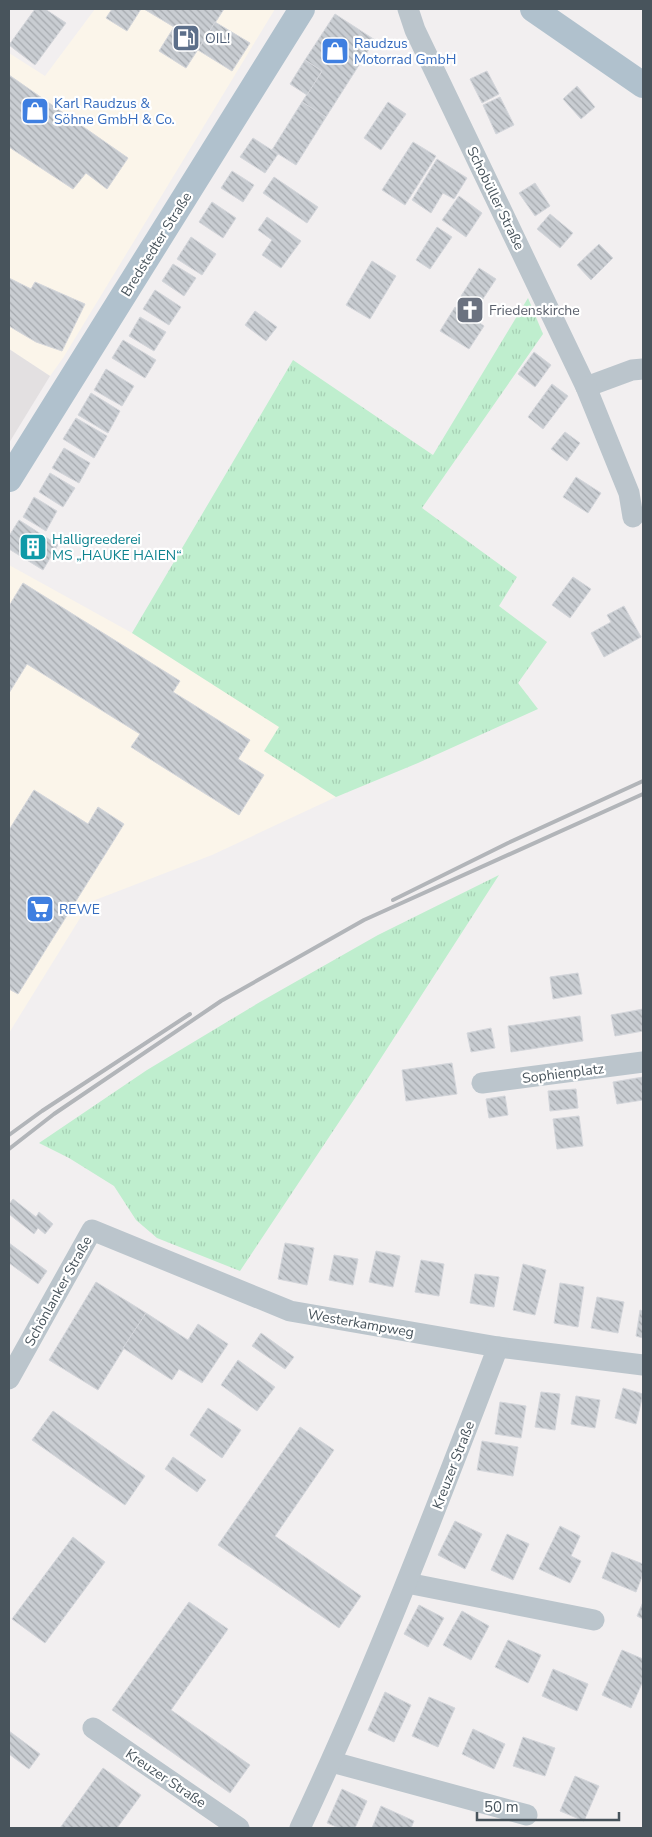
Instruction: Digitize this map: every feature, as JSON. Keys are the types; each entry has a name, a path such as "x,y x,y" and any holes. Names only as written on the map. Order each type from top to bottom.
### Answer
{"main road":[{"name":"Bredstedter Straße","path":"9,479 302,9"},
{"path":"533,9 643,85"}],"street":[{"name":"Schobüller Straße","path":"408,9 416,30 586,387 630,493 633,517"},
{"path":"586,387 632,370 643,370"},
{"name":"Sophienplatz","path":"482,1083 643,1062"},
{"name":"Westerkampweg","path":"92,1230 290,1311 498,1347 643,1366"},
{"name":"Schönlanker Straße","path":"9,1378 92,1230"},
{"name":"Kreuzer Straße","path":"300,1828 332,1762 407,1583 498,1347"},
{"path":"407,1583 594,1620"},
{"name":"Kreuzer Straße","path":"93,1728 239,1828"},
{"path":"332,1762 527,1815"}],"shaded area":[{"path":"95,9 275,9 63,358 50,376 9,349 9,53 45,76"},
{"path":"9,349 50,376 9,443"},
{"path":"9,565 132,633 280,727 264,751 336,797 212,855 90,902 9,1033"}],"green space":[{"path":"528,298 543,334 422,508 517,577 499,606 547,642 518,683 538,709 418,763 336,797 264,751 279,727 132,633 293,360 433,455"},
{"path":"499,875 363,1086 240,1271 157,1238 136,1220 114,1186 69,1158 39,1143 147,1070 260,1002 378,935"}],"building":[{"path":"35,9 45,9 66,23 35,65 9,45"},
{"path":"112,9 141,9 127,31 106,18"},
{"name":"OIL!","path":"144,9 224,9 186,68 159,51 174,27"},
{"path":"335,14 375,40 326,117 302,102 322,71 305,60"},
{"path":"215,22 250,43 232,71 198,50"},
{"path":"305,60 322,71 307,95 290,84"},
{"path":"487,71 499,94 482,103 470,79"},
{"name":"Karl Raudzus & Söhne GmbH & Co.","path":"9,75 128,158 107,189 86,173 73,189 9,147"},
{"path":"577,86 595,107 581,119 563,99"},
{"path":"500,97 514,125 496,134 483,105"},
{"path":"302,102 326,117 296,165 272,150"},
{"path":"388,102 406,114 381,150 364,138"},
{"path":"253,138 278,154 265,173 240,157"},
{"path":"413,142 436,156 405,205 382,190"},
{"path":"437,159 467,178 454,199 443,193 431,213 412,200"},
{"path":"232,171 254,185 243,202 221,188"},
{"path":"274,177 318,207 307,223 263,193"},
{"path":"535,183 550,206 535,216 519,193"},
{"path":"459,196 482,213 466,237 442,220"},
{"path":"212,202 236,218 223,238 199,222"},
{"path":"550,214 573,233 560,248 537,229"},
{"path":"267,217 301,241 281,268 262,255 272,240 258,230"},
{"path":"437,227 452,237 430,269 416,260"},
{"path":"191,237 216,254 202,275 177,259"},
{"path":"599,244 613,258 591,280 577,265"},
{"path":"372,261 396,276 370,319 346,305"},
{"path":"173,264 196,278 184,296 162,281"},
{"name":"Friedenskirche","path":"479,268 496,279 471,317 484,326 469,349 440,331 455,307 463,313 470,302 461,296"},
{"path":"9,278 31,289 35,282 85,304 62,351 36,342 9,326"},
{"path":"155,290 181,307 169,325 143,309"},
{"path":"255,311 277,327 266,341 245,325"},
{"path":"140,317 166,332 154,351 129,336"},
{"path":"123,340 156,360 145,378 112,358"},
{"path":"534,352 551,365 535,387 518,374"},
{"path":"106,369 134,386 122,406 94,390"},
{"path":"552,384 568,396 543,429 528,417"},
{"path":"91,393 120,411 108,433 78,415"},
{"path":"76,418 107,436 94,458 63,439"},
{"path":"565,432 580,443 567,461 551,449"},
{"path":"64,448 90,463 79,483 52,468"},
{"path":"50,473 75,488 63,507 39,492"},
{"path":"576,477 601,493 588,513 563,497"},
{"path":"34,497 57,511 46,531 23,517"},
{"name":"Halligreederei MS „HAUKE HAIEN“","path":"19,520 58,545 43,570 9,549 9,536"},
{"path":"573,577 591,589 570,618 552,605"},
{"path":"23,583 180,681 173,692 250,740 238,759 264,775 239,815 131,747 140,734 27,664 9,693 9,606"},
{"path":"624,606 641,637 604,657 591,633 611,622 607,615"},
{"name":"REWE","path":"34,790 88,824 98,807 124,824 18,994 9,989 9,830"},
{"path":"578,973 582,994 553,999 550,977"},
{"path":"643,1009 643,1031 615,1036 611,1015"},
{"path":"580,1016 583,1041 511,1052 508,1026"},
{"path":"491,1028 495,1048 471,1052 467,1033"},
{"path":"452,1063 457,1094 406,1101 402,1070"},
{"path":"643,1077 643,1100 617,1104 613,1082"},
{"path":"576,1089 578,1108 550,1111 548,1091"},
{"path":"505,1096 508,1115 489,1118 486,1099"},
{"path":"579,1116 583,1146 557,1149 553,1119"},
{"path":"13,1199 36,1217 39,1212 53,1224 45,1234 38,1228 34,1234 9,1214 9,1204"},
{"path":"9,1243 47,1271 38,1284 9,1263"},
{"path":"285,1243 314,1248 307,1285 278,1279"},
{"path":"376,1251 400,1256 393,1287 369,1282"},
{"path":"334,1255 358,1259 353,1285 329,1280"},
{"path":"421,1260 444,1264 439,1296 415,1292"},
{"path":"523,1264 546,1270 535,1315 513,1310"},
{"path":"475,1274 499,1277 494,1307 470,1303"},
{"path":"96,1282 146,1313 98,1390 49,1360"},
{"path":"560,1283 584,1287 578,1327 554,1323"},
{"path":"597,1297 624,1302 618,1333 591,1328"},
{"path":"640,1310 643,1311 643,1338 636,1336"},
{"path":"146,1313 188,1340 198,1324 228,1344 202,1383 179,1369 172,1380 123,1348"},
{"path":"261,1333 294,1357 285,1369 252,1346"},
{"path":"238,1360 275,1387 257,1411 221,1385"},
{"path":"623,1388 643,1394 636,1424 615,1418"},
{"path":"541,1392 560,1394 555,1430 535,1427"},
{"path":"576,1396 600,1400 595,1428 571,1424"},
{"path":"500,1402 526,1406 521,1438 495,1434"},
{"path":"208,1408 241,1430 222,1458 190,1435"},
{"path":"53,1411 145,1476 125,1505 32,1440"},
{"path":"300,1427 334,1450 275,1536 361,1596 339,1628 218,1545"},
{"path":"482,1441 518,1447 513,1476 477,1470"},
{"path":"173,1457 206,1480 197,1492 165,1469"},
{"path":"455,1521 482,1534 465,1569 438,1555"},
{"path":"560,1526 580,1536 571,1556 581,1561 570,1583 539,1569"},
{"path":"507,1534 529,1544 513,1580 491,1570"},
{"path":"73,1537 105,1562 45,1643 12,1619"},
{"path":"612,1552 643,1564 643,1574 636,1592 602,1578"},
{"path":"189,1602 228,1629 171,1710 250,1765 230,1793 112,1710"},
{"path":"643,1602 643,1619 637,1616"},
{"path":"419,1605 444,1618 428,1647 404,1634"},
{"path":"462,1611 489,1626 471,1660 443,1645"},
{"path":"508,1640 541,1655 528,1683 495,1667"},
{"path":"622,1650 643,1659 643,1681 631,1708 602,1695"},
{"path":"553,1669 588,1684 577,1711 542,1696"},
{"path":"385,1692 411,1705 394,1742 368,1730"},
{"path":"429,1697 455,1708 438,1747 412,1736"},
{"path":"473,1729 505,1744 494,1769 462,1754"},
{"path":"9,1731 40,1754 29,1769 9,1754"},
{"path":"523,1737 555,1748 545,1776 513,1766"},
{"path":"103,1768 141,1795 117,1828 60,1828"},
{"path":"575,1776 599,1786 584,1821 560,1811"},
{"path":"342,1789 367,1801 355,1828 339,1828 327,1823"},
{"path":"381,1806 414,1821 411,1828 372,1828"}],"railway":[{"path":"393,900 508,843 643,781"},
{"path":"9,1149 54,1114 221,1001 364,920 643,794"},
{"path":"9,1135 42,1111 190,1014"}],"place":[{"name":"OIL!","path":"186,38"},
{"name":"Raudzus Motorrad GmbH","path":"335,51"},
{"name":"Karl Raudzus & Söhne GmbH & Co.","path":"35,111"},
{"name":"Friedenskirche","path":"470,310"},
{"name":"Halligreederei MS „HAUKE HAIEN“","path":"33,547"},
{"name":"REWE","path":"40,909"}]}
